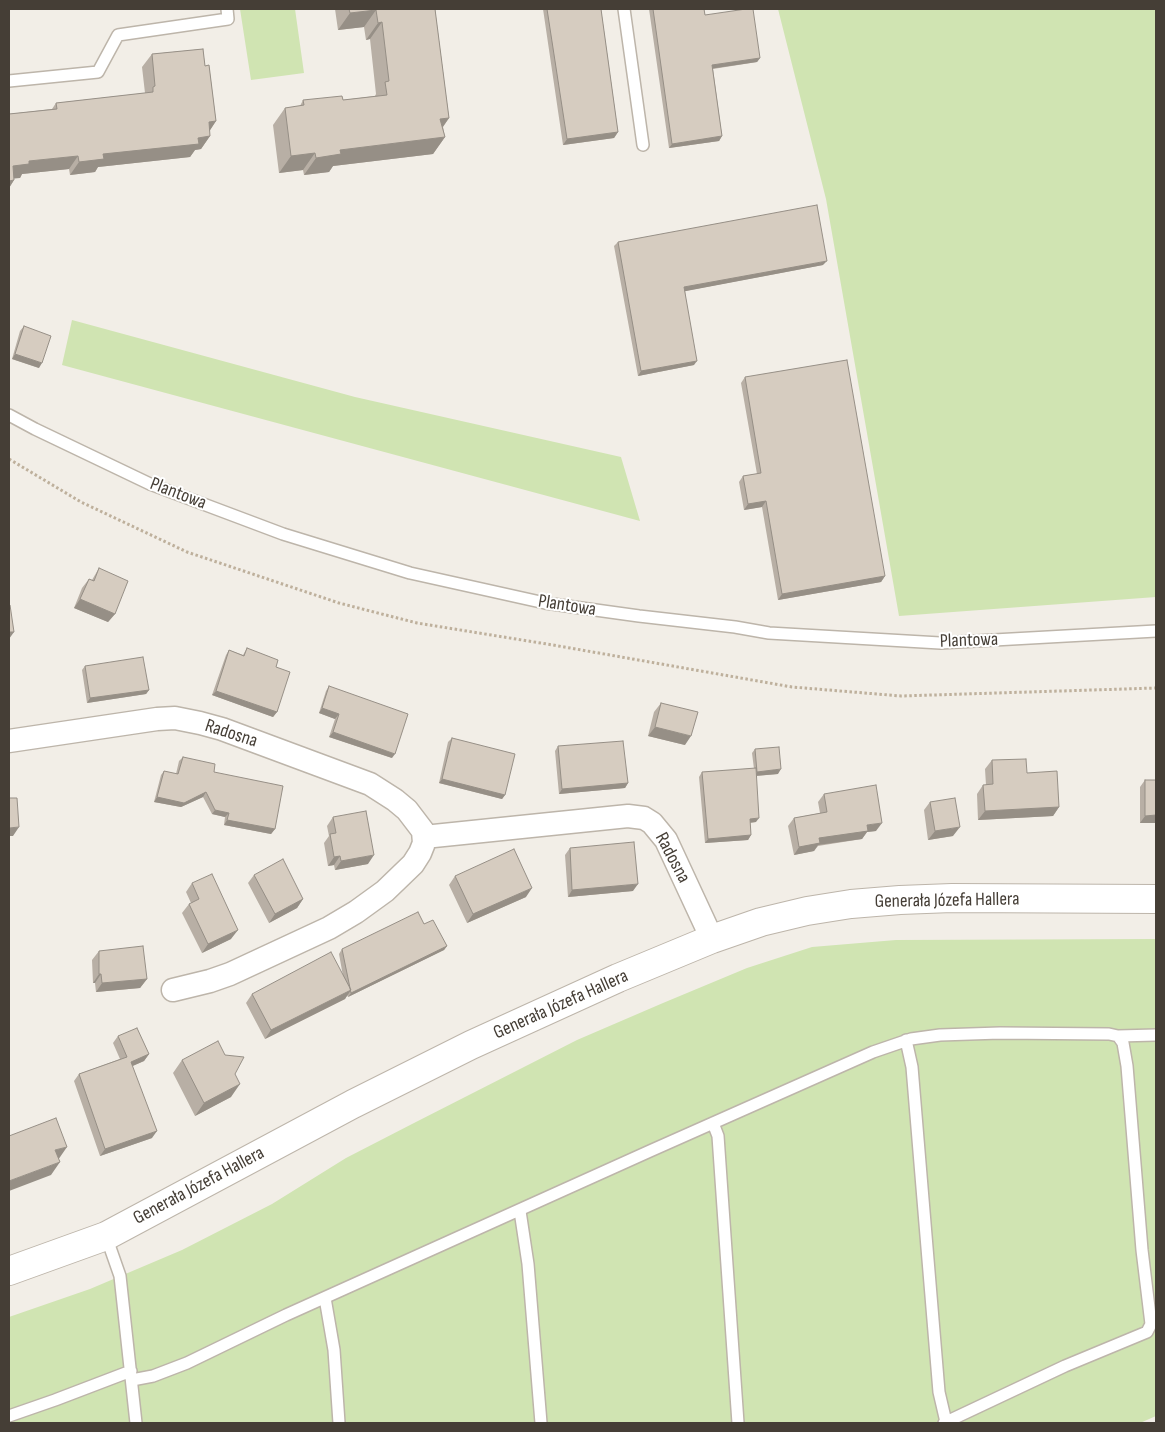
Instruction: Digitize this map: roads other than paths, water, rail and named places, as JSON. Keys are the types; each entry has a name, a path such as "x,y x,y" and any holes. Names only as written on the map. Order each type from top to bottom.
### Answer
{"street":[{"name":"Radosna","path":"9,741 157,719 175,718 200,723 222,729 370,784 406,810 423,831 424,837 628,816 644,818 652,823 666,840 712,939"},
{"path":"173,990 230,974 328,928 372,902 400,877 420,853 424,837"},
{"name":"Generała Józefa Hallera","path":"9,1271 106,1236 353,1104 471,1045 618,978 712,939 761,922 807,911 851,904 900,900 952,898 1156,899"}],"lane":[{"path":"9,81 98,72 118,35 228,19 227,9"},
{"path":"624,9 643,145"},
{"name":"Plantowa","path":"9,415 35,430 150,484 283,534 410,573 545,603 769,633 940,643 1156,631"},
{"path":"9,1416 131,1376 153,1376 187,1363 325,1298 713,1122 873,1052 906,1040 940,1035 1000,1033 1156,1035"},
{"path":"906,1040 912,1067 939,1392 945,1423 1064,1366 1152,1330 1142,1250 1127,1066 1123,1043 1118,1036"},
{"path":"713,1122 718,1136 738,1423"},
{"path":"520,1211 528,1264 541,1423"},
{"path":"106,1236 120,1276 136,1423"},
{"path":"325,1298 334,1350 339,1423"}]}
